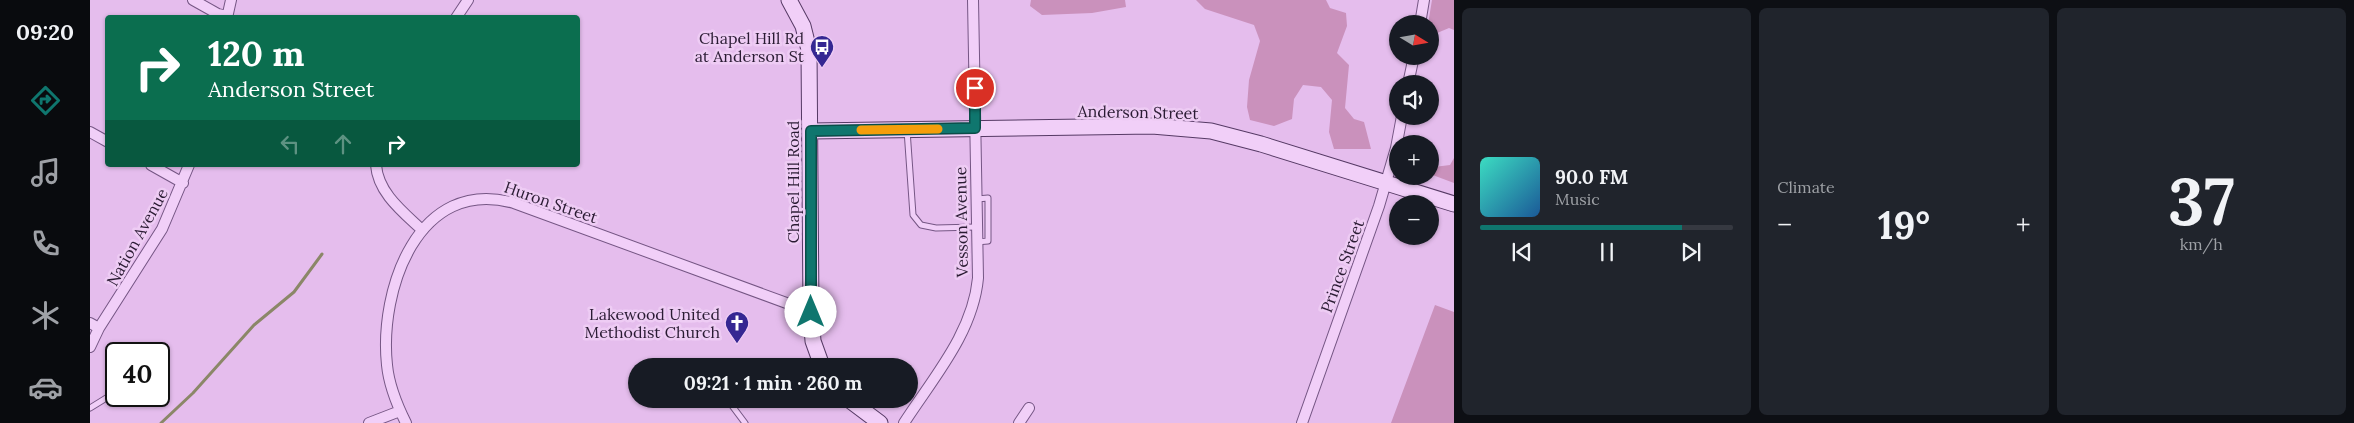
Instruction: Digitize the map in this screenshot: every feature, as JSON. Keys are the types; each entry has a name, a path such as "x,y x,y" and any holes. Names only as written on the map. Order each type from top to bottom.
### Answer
{"street":[{"path":"193,0 221,15"},
{"path":"227,15 231,0"},
{"path":"458,15 468,0"},
{"name":"Chapel Hill Road","path":"789,0 803,26 809,50 811,312 813,341 819,358"},
{"name":"Vesson Avenue","path":"904,423 962,333 971,314 977,284 973,0"},
{"path":"1422,15 1424,0"},
{"name":"Prince Street","path":"1302,423 1386,184 1400,125"},
{"name":"Anderson Street","path":"811,131 1152,126 1211,131 1261,144 1454,204"},
{"path":"90,132 105,140"},
{"path":"155,167 183,183"},
{"name":"Nation Avenue","path":"90,347 95,325 154,243 183,183 188,167"},
{"path":"376,167 378,176 387,194 422,230"},
{"name":"Huron Street","path":"406,423 390,385 387,366 387,324 392,298 404,258 422,230 442,213 461,202 474,198 500,199 811,312"},
{"path":"860,408 880,423"},
{"path":"1019,423 1029,408"},
{"path":"369,423 400,411"}],"lane":[{"path":"907,130 913,215 921,225 936,228 976,227"},
{"path":"976,199 988,198 988,241 976,242"},
{"path":"90,408 105,399"},
{"path":"734,408 745,423"}],"shaded area":[{"path":"1031,0 1125,0 1126,7 1092,13 1042,15 1030,6"},
{"path":"1196,0 1326,0 1330,8 1346,13 1347,26 1337,53 1349,65 1345,108 1354,119 1364,122 1371,149 1334,149 1329,132 1332,100 1321,87 1303,85 1294,99 1292,119 1274,126 1250,120 1247,107 1249,80 1260,41 1254,25 1205,9"},
{"path":"1432,0 1454,0 1454,30 1449,28 1439,32 1439,15 1430,15"},
{"path":"1454,158 1454,183 1439,177 1439,166 1450,165"},
{"path":"1435,305 1454,312 1454,423 1391,423"}],"waterway":[{"path":"161,423 193,393 254,325 294,292 322,254"}],"slow traffic":[{"path":"861,130 938,129"}],"place":[{"name":"Chapel Hill Rd at Anderson St","path":"822,68"},
{"name":"Lakewood United Methodist Church","path":"737,344"}],"route":[{"path":"811,312 811,131 975,128 975,88"}]}
